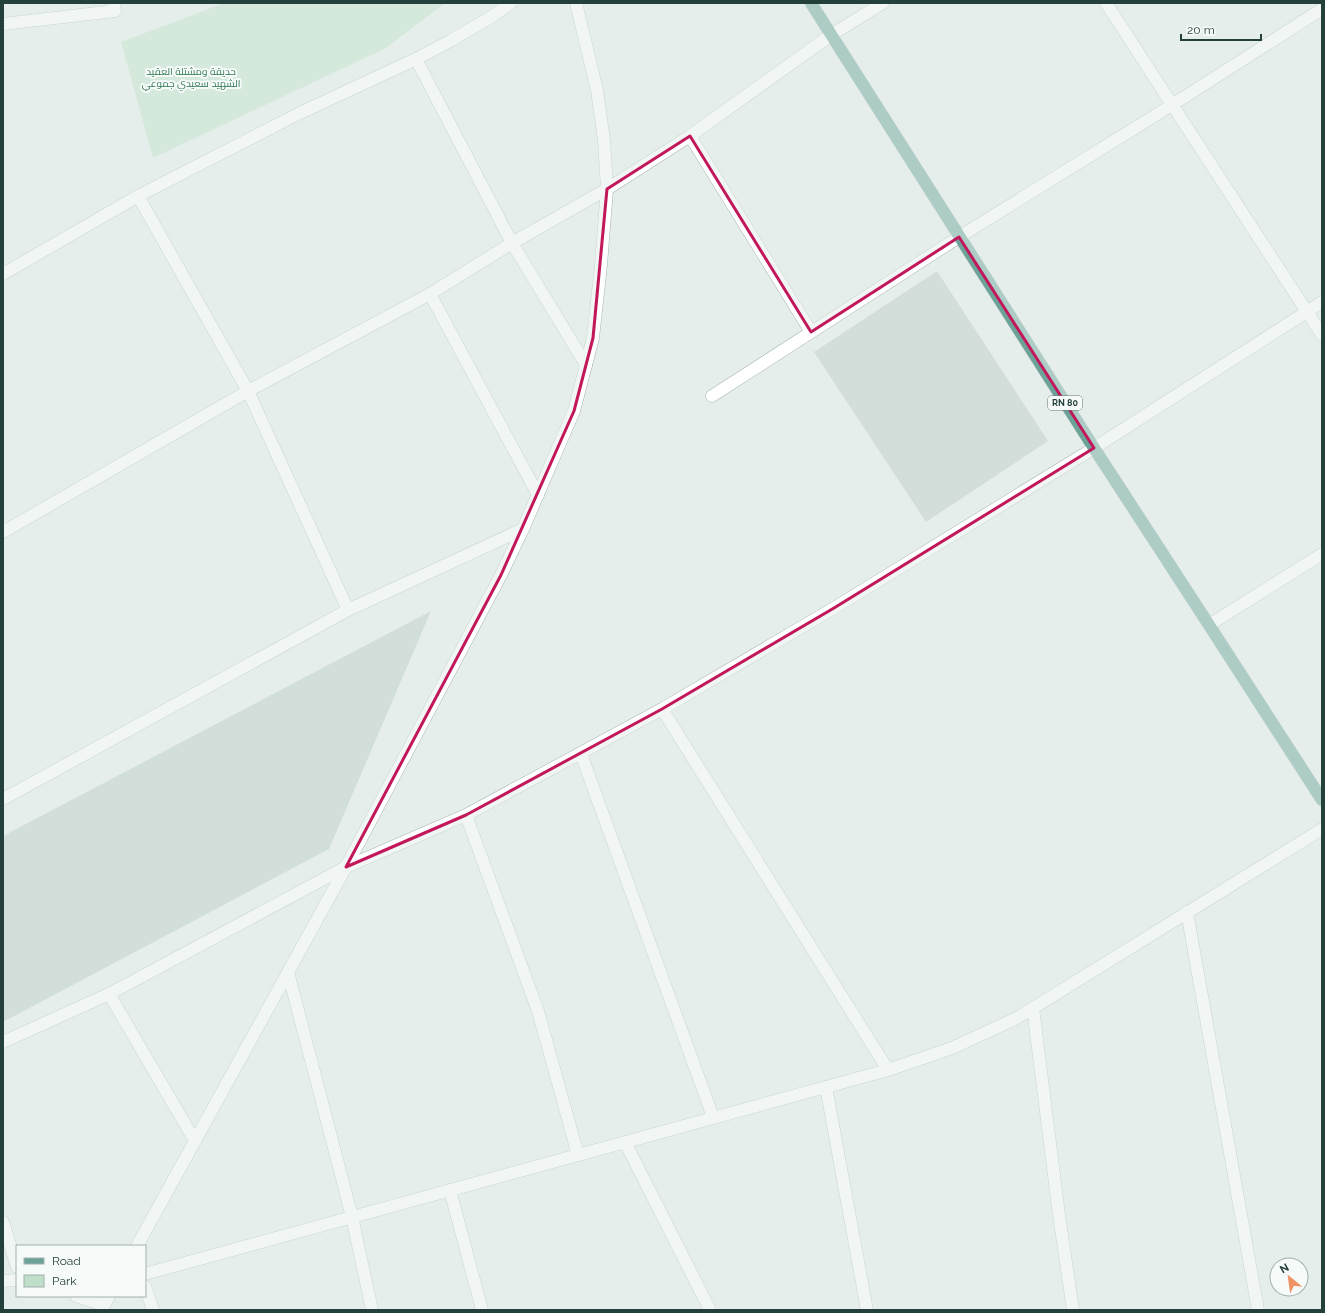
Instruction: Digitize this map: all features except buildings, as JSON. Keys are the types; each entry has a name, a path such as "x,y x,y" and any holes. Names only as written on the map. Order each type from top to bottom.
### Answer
{"main road":[{"name":"RN 80","path":"811,3 1094,448 1322,800"}],"street":[{"path":"3,24 115,11 114,3"},
{"path":"3,274 138,196 300,113 450,42 511,3"},
{"path":"138,1245 346,868 501,575 523,529 574,411 593,338 607,190 604,140 598,90 576,3"},
{"path":"3,532 248,391 430,294 512,243 607,190 690,136 832,35 883,3"},
{"path":"1106,3 1322,335"},
{"path":"712,396 959,237 1172,105 1322,9"},
{"path":"416,59 512,243 586,365"},
{"path":"690,136 811,332"},
{"path":"138,196 248,391 348,610"},
{"path":"430,294 538,495"},
{"path":"3,1042 108,994 346,868 466,815 662,709 834,608 1094,448 1322,302"},
{"path":"3,799 348,610 523,529"},
{"path":"1209,624 1322,554"},
{"path":"662,709 888,1070"},
{"path":"581,754 713,1117"},
{"path":"466,815 538,1011 578,1155"},
{"path":"146,1274 888,1070 952,1048 1017,1018 1322,830"},
{"path":"1188,912 1258,1310"},
{"path":"288,972 352,1217 372,1310"},
{"path":"108,994 195,1141"},
{"path":"1033,1008 1059,1215 1073,1310"},
{"path":"826,1087 867,1310"},
{"path":"625,1142 710,1310"},
{"path":"450,1190 482,1310"},
{"path":"3,1222 16,1264"},
{"path":"3,1281 16,1280"},
{"path":"146,1289 153,1310"},
{"path":"80,1297 105,1304"}],"highlighted area":[{"path":"690,136 811,332 959,237 1094,448 834,608 662,709 466,815 346,867 501,575 574,411 593,338 607,189"}],"shaded area":[{"path":"937,271 1048,441 926,522 814,352"}],"green space":[{"name":"حديقة ومشتلة العقيد الشهيد سعيدي جموعي","path":"224,3 445,3 386,48 153,158 121,42"}]}
